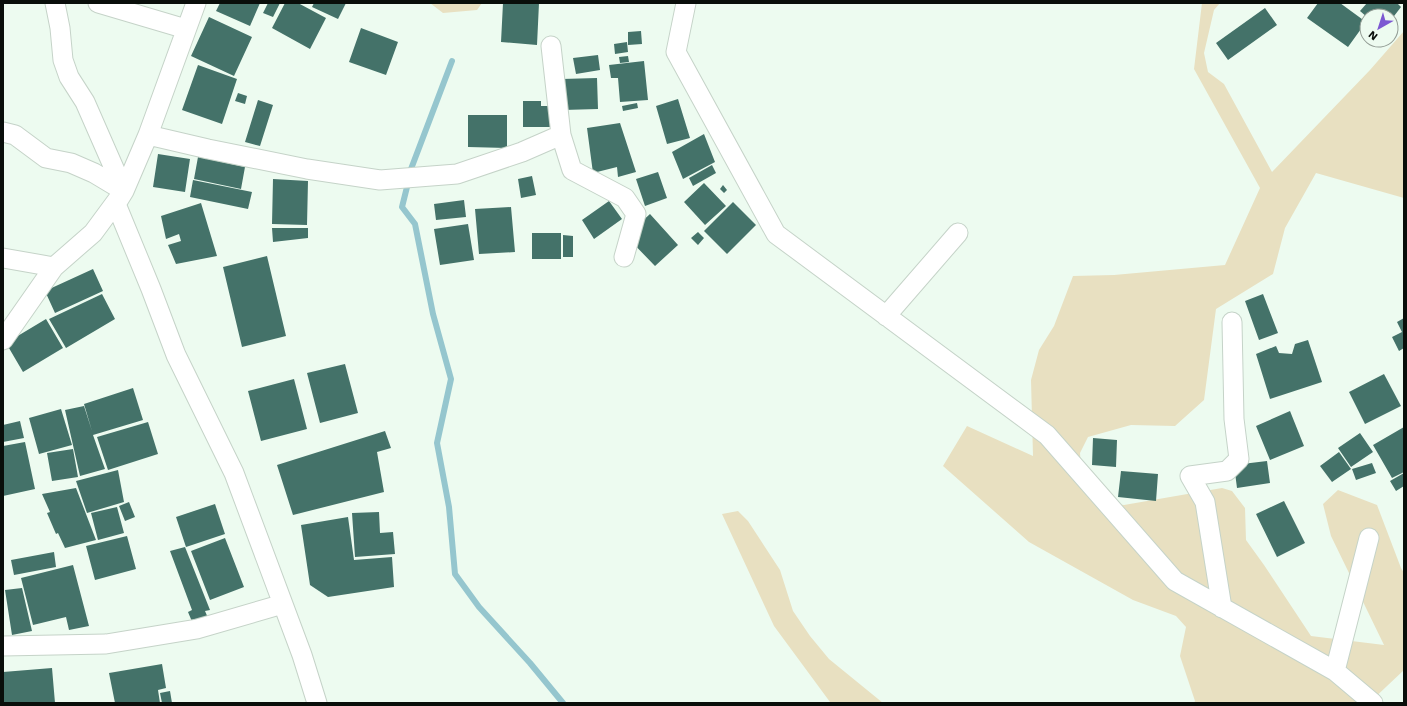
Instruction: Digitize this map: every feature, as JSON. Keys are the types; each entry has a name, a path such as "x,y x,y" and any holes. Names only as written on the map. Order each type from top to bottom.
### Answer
{"street":[{"path":"55,3 60,28 62,60 69,77 85,102 124,192"},
{"path":"98,3 186,28"},
{"path":"196,3 148,135 124,192 116,204 176,355 234,473 302,655 317,703"},
{"path":"686,3 676,52 776,234 1047,435 1175,581 1335,671 1374,703"},
{"path":"551,46 561,135 572,170 625,198 636,214 624,256"},
{"path":"3,132 15,135 46,158 71,163 94,173 124,192"},
{"path":"148,135 307,169 380,180 457,174 522,152 561,135"},
{"path":"3,340 54,267 93,233 124,192"},
{"path":"886,316 958,233"},
{"path":"3,258 54,267"},
{"path":"1222,608 1206,502 1190,476 1227,471 1239,459 1234,419 1232,322"},
{"path":"1335,671 1369,538"},
{"path":"3,646 106,644 197,629 283,604"}],"shaded area":[{"path":"430,3 482,3 477,10 443,13"},
{"path":"1202,3 1220,3 1214,10 1204,53 1208,72 1224,84 1272,172 1389,48 1399,48 1399,37 1404,31 1404,198 1316,173 1285,228 1273,274 1216,309 1204,400 1175,426 1131,425 1088,437 1080,453 1081,469 1107,503 1124,505 1222,488 1232,491 1245,508 1246,540 1311,636 1384,645 1331,536 1323,504 1338,490 1377,505 1404,573 1404,670 1369,703 1194,703 1195,701 1180,656 1186,627 1176,616 1133,600 1029,542 943,466 967,426 1033,456 1031,380 1039,350 1054,326 1073,276 1114,275 1225,265 1260,188 1194,69"},
{"path":"738,511 748,521 780,570 793,611 810,636 829,659 883,703 830,702 774,626 722,514"}],"building":[{"path":"220,3 260,3 250,26 216,11"},
{"path":"268,3 280,3 273,17 263,13"},
{"path":"285,3 298,3 326,18 310,49 272,28"},
{"path":"314,3 346,3 338,19 312,7"},
{"path":"503,3 539,3 537,45 501,42"},
{"path":"1318,3 1340,3 1359,17 1359,32 1348,47 1307,18"},
{"path":"1367,3 1397,3 1401,7 1399,10 1399,8 1363,8"},
{"path":"1265,8 1277,25 1228,60 1216,43"},
{"path":"209,17 252,37 234,76 191,56"},
{"path":"361,28 398,42 386,75 349,62"},
{"path":"641,31 642,44 628,45 628,32"},
{"path":"627,42 628,52 615,54 614,44"},
{"path":"598,55 600,70 576,74 573,58"},
{"path":"628,56 629,62 620,63 619,57"},
{"path":"644,61 648,100 620,102 618,78 611,78 609,65"},
{"path":"198,65 237,79 222,124 182,110"},
{"path":"597,78 598,109 563,110 562,79"},
{"path":"238,93 247,96 245,104 235,101"},
{"path":"678,99 690,138 667,144 656,106"},
{"path":"258,100 273,105 260,146 245,142"},
{"path":"523,101 541,101 541,106 551,106 552,127 523,127"},
{"path":"637,103 638,108 623,111 622,106"},
{"path":"468,115 507,115 507,148 468,147"},
{"path":"620,123 636,172 618,177 617,167 593,173 587,128"},
{"path":"704,134 715,162 683,179 672,152"},
{"path":"158,154 190,159 185,192 153,187"},
{"path":"198,157 245,167 241,189 194,179"},
{"path":"712,165 716,173 693,186 689,178"},
{"path":"658,172 667,198 645,206 636,179"},
{"path":"532,176 536,195 521,198 518,179"},
{"path":"273,179 308,181 307,225 272,224"},
{"path":"193,180 252,192 248,209 190,197"},
{"path":"704,183 726,206 705,225 684,202"},
{"path":"723,185 727,190 724,193 720,189"},
{"path":"464,200 466,217 436,220 434,204"},
{"path":"609,201 622,219 594,239 582,220"},
{"path":"733,202 756,225 727,254 704,231"},
{"path":"201,203 217,256 176,264 168,245 181,241 179,234 166,239 161,216"},
{"path":"511,207 515,252 479,254 475,209"},
{"path":"650,214 678,245 655,266 626,236"},
{"path":"468,224 474,260 440,265 434,229"},
{"path":"272,228 308,228 308,238 273,242"},
{"path":"698,232 704,238 698,245 691,238"},
{"path":"532,233 561,233 561,259 532,259"},
{"path":"563,235 573,236 573,257 563,257"},
{"path":"267,256 286,336 242,347 223,267"},
{"path":"93,269 103,291 55,313 45,291"},
{"path":"102,294 115,319 66,348 49,319"},
{"path":"1263,294 1278,333 1259,340 1245,301"},
{"path":"1404,318 1404,348 1399,351 1392,337 1402,332 1397,322"},
{"path":"46,319 63,348 23,372 6,343"},
{"path":"1308,340 1322,382 1270,399 1256,354 1276,346 1279,353 1292,354 1295,344"},
{"path":"345,364 358,413 320,423 307,373"},
{"path":"1384,374 1401,406 1365,424 1349,392"},
{"path":"294,379 307,429 261,441 248,391"},
{"path":"133,388 143,420 93,435 105,469 80,476 65,410 84,406 92,431 84,404"},
{"path":"61,409 72,445 39,454 29,418"},
{"path":"1290,411 1304,446 1270,460 1256,426"},
{"path":"20,421 24,438 3,442 3,425"},
{"path":"148,422 158,454 108,470 97,437"},
{"path":"1404,427 1404,472 1392,478 1373,445"},
{"path":"385,431 391,448 377,452 384,492 293,515 277,465"},
{"path":"1360,433 1373,452 1351,467 1338,448"},
{"path":"1093,438 1117,440 1116,467 1092,465"},
{"path":"25,442 35,489 3,496 3,446"},
{"path":"73,449 78,477 52,481 47,453"},
{"path":"1339,452 1351,469 1332,482 1320,466"},
{"path":"1267,461 1270,483 1237,488 1234,465"},
{"path":"1372,463 1376,473 1356,480 1352,469"},
{"path":"118,470 124,502 87,513 76,481"},
{"path":"1121,471 1158,474 1156,501 1118,497"},
{"path":"1404,473 1404,486 1396,491 1390,481"},
{"path":"76,488 96,540 65,548 58,533 56,534 47,513 50,512 42,494"},
{"path":"1284,501 1305,543 1277,557 1256,514"},
{"path":"129,502 135,517 125,521 119,506"},
{"path":"215,504 225,534 186,547 176,517"},
{"path":"117,507 124,533 98,540 91,513"},
{"path":"379,512 380,533 393,532 395,554 355,557 352,513"},
{"path":"348,517 354,560 392,557 394,587 328,597 310,585 301,525"},
{"path":"127,536 136,569 95,580 86,546"},
{"path":"225,538 244,587 210,600 191,551"},
{"path":"185,547 210,610 205,611 208,618 193,624 188,612 192,610 170,551"},
{"path":"54,552 56,567 14,575 11,560"},
{"path":"73,565 89,626 69,630 66,617 33,625 21,578"},
{"path":"22,588 32,631 12,635 5,590"},
{"path":"162,664 166,688 158,690 160,703 115,703 109,673"},
{"path":"52,668 55,703 3,703 3,672"},
{"path":"170,691 172,703 162,703 160,693"}],"waterway":[{"path":"411,169 452,61"},
{"path":"408,183 402,207 415,224 433,314 451,379 437,443 449,507 455,574 479,607 530,663 563,703"}]}
